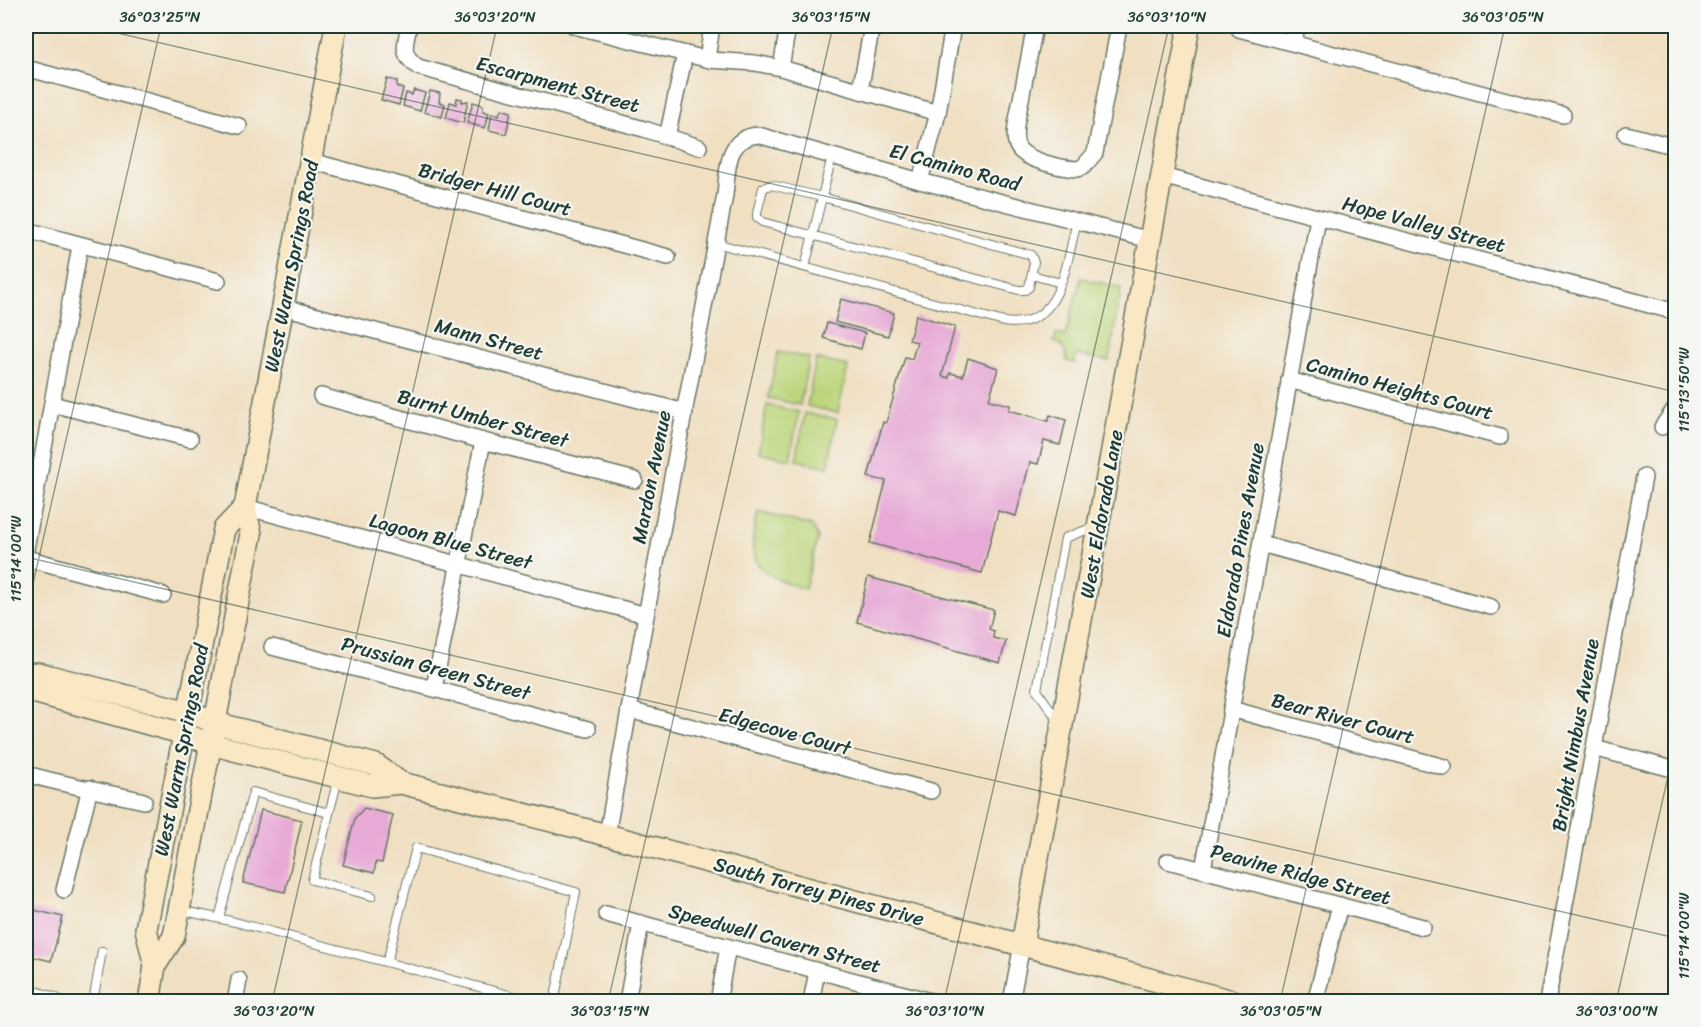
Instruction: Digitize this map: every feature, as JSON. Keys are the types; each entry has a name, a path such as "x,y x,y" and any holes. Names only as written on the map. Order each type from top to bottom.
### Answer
{"street":[{"name":"West Warm Springs Road","path":"149,1002 155,966 174,936 212,744 251,534 245,507 336,26"},
{"name":"Escarpment Street","path":"409,26 405,45 408,59 427,70 699,147"},
{"path":"574,26 632,33 685,54 707,59 781,68 938,113"},
{"path":"707,59 712,26"},
{"path":"781,68 788,26"},
{"path":"860,91 872,26"},
{"path":"920,181 938,113 953,26"},
{"path":"1035,26 1016,125 1016,142 1026,156 1077,169 1083,167 1095,153 1119,26"},
{"name":"West Eldorado Lane","path":"1011,1002 1188,26"},
{"path":"1294,43 1297,26"},
{"path":"1239,29 1563,115"},
{"path":"667,137 685,54"},
{"path":"26,68 239,126"},
{"path":"1626,134 1676,147"},
{"name":"El Camino Road","path":"749,135 758,135 920,181 1150,240"},
{"name":"Mardon Avenue","path":"607,836 725,195 729,156 732,148 749,135"},
{"name":"Bridger Hill Court","path":"311,160 668,257"},
{"name":"Hope Valley Street","path":"1162,176 1676,312"},
{"name":"Eldorado Pines Avenue","path":"1203,870 1318,218"},
{"path":"26,230 218,281"},
{"path":"26,549 80,246"},
{"name":"Mann Street","path":"283,308 685,412"},
{"name":"Camino Heights Court","path":"1289,380 1500,437"},
{"name":"Burnt Umber Street","path":"321,396 635,480"},
{"path":"52,404 190,439"},
{"path":"1662,427 1676,407"},
{"path":"434,688 483,441"},
{"name":"Bright Nimbus Avenue","path":"1547,1002 1644,477"},
{"name":"West Warm Springs Road","path":"155,966 146,929 224,529 245,507"},
{"name":"Lagoon Blue Street","path":"245,507 646,615"},
{"path":"1260,544 1491,606"},
{"path":"26,558 163,595"},
{"name":"Prussian Green Street","path":"272,647 588,729"},
{"name":"South Torrey Pines Drive","path":"26,674 38,673 189,712 216,723 376,765 401,783"},
{"name":"South Torrey Pines Drive","path":"26,686 33,692 339,778 372,786 401,783 1236,1002"},
{"name":"Bear River Court","path":"1231,709 1444,767"},
{"name":"Edgecove Court","path":"629,710 931,791"},
{"path":"1594,748 1676,770"},
{"path":"26,774 66,785 90,788 144,801"},
{"path":"64,890 90,788"},
{"name":"Peavine Ridge Street","path":"1168,861 1423,927"},
{"path":"1315,1002 1340,905"},
{"name":"Speedwell Cavern Street","path":"606,914 817,971 906,998 934,1002"},
{"path":"627,1002 641,923"},
{"path":"718,1002 728,947"},
{"path":"811,1002 817,971"},
{"path":"235,1002 239,980"}],"lane":[{"path":"805,267 832,156"},
{"path":"767,186 822,197 1031,255 1035,262 1028,289 1019,290 813,236 762,222 757,218 763,188 767,186"},
{"path":"716,243 1012,323 1030,321 1052,304 1061,283 1077,221"},
{"path":"1032,275 1061,283"},
{"path":"1062,726 1037,690 1065,538 1099,525"},
{"path":"339,778 312,880 372,896"},
{"path":"219,918 253,792 329,813"},
{"path":"387,962 416,848 576,892 554,1002"},
{"path":"179,910 219,918 535,1002"},
{"path":"93,1002 102,951"},
{"path":"26,988 64,1002"}],"green space":[{"path":"1081,278 1121,288 1109,361 1076,355 1075,363 1067,361 1064,349 1054,341 1056,334 1065,336"},
{"path":"778,352 809,358 800,405 768,398"},
{"path":"816,359 848,366 838,413 807,406"},
{"path":"767,405 799,412 790,459 758,452"},
{"path":"805,413 837,419 828,467 796,460"},
{"path":"758,512 812,526 818,537 805,589 775,578 758,564 753,544"}],"building":[{"path":"387,79 397,81 397,87 403,89 399,105 381,100"},
{"path":"414,90 425,93 420,111 403,106 406,93 412,95"},
{"path":"430,91 440,93 439,102 445,104 442,117 424,112"},
{"path":"457,98 462,99 462,102 468,101 463,123 446,118 450,102 456,104"},
{"path":"473,102 483,105 483,111 489,113 485,128 467,123"},
{"path":"501,109 511,112 506,134 489,130 492,113 499,115"},
{"path":"841,299 894,313 888,336 835,322"},
{"path":"916,315 955,327 942,376 949,378 950,373 963,376 968,358 998,368 989,400 1010,405 1009,410 1048,421 1050,415 1066,420 1060,445 1044,441 1038,464 1030,462 1016,516 998,511 982,573 870,543 886,481 868,477 883,422 886,423 905,357 912,359 917,342 909,340"},
{"path":"827,323 865,333 861,349 823,338"},
{"path":"868,577 994,610 989,629 994,631 993,638 1006,641 1000,663 857,622"},
{"path":"364,808 393,815 382,863 376,862 374,873 343,865 355,818"},
{"path":"261,810 302,820 285,892 243,883"},
{"path":"26,908 63,917 51,961 26,955"}]}
